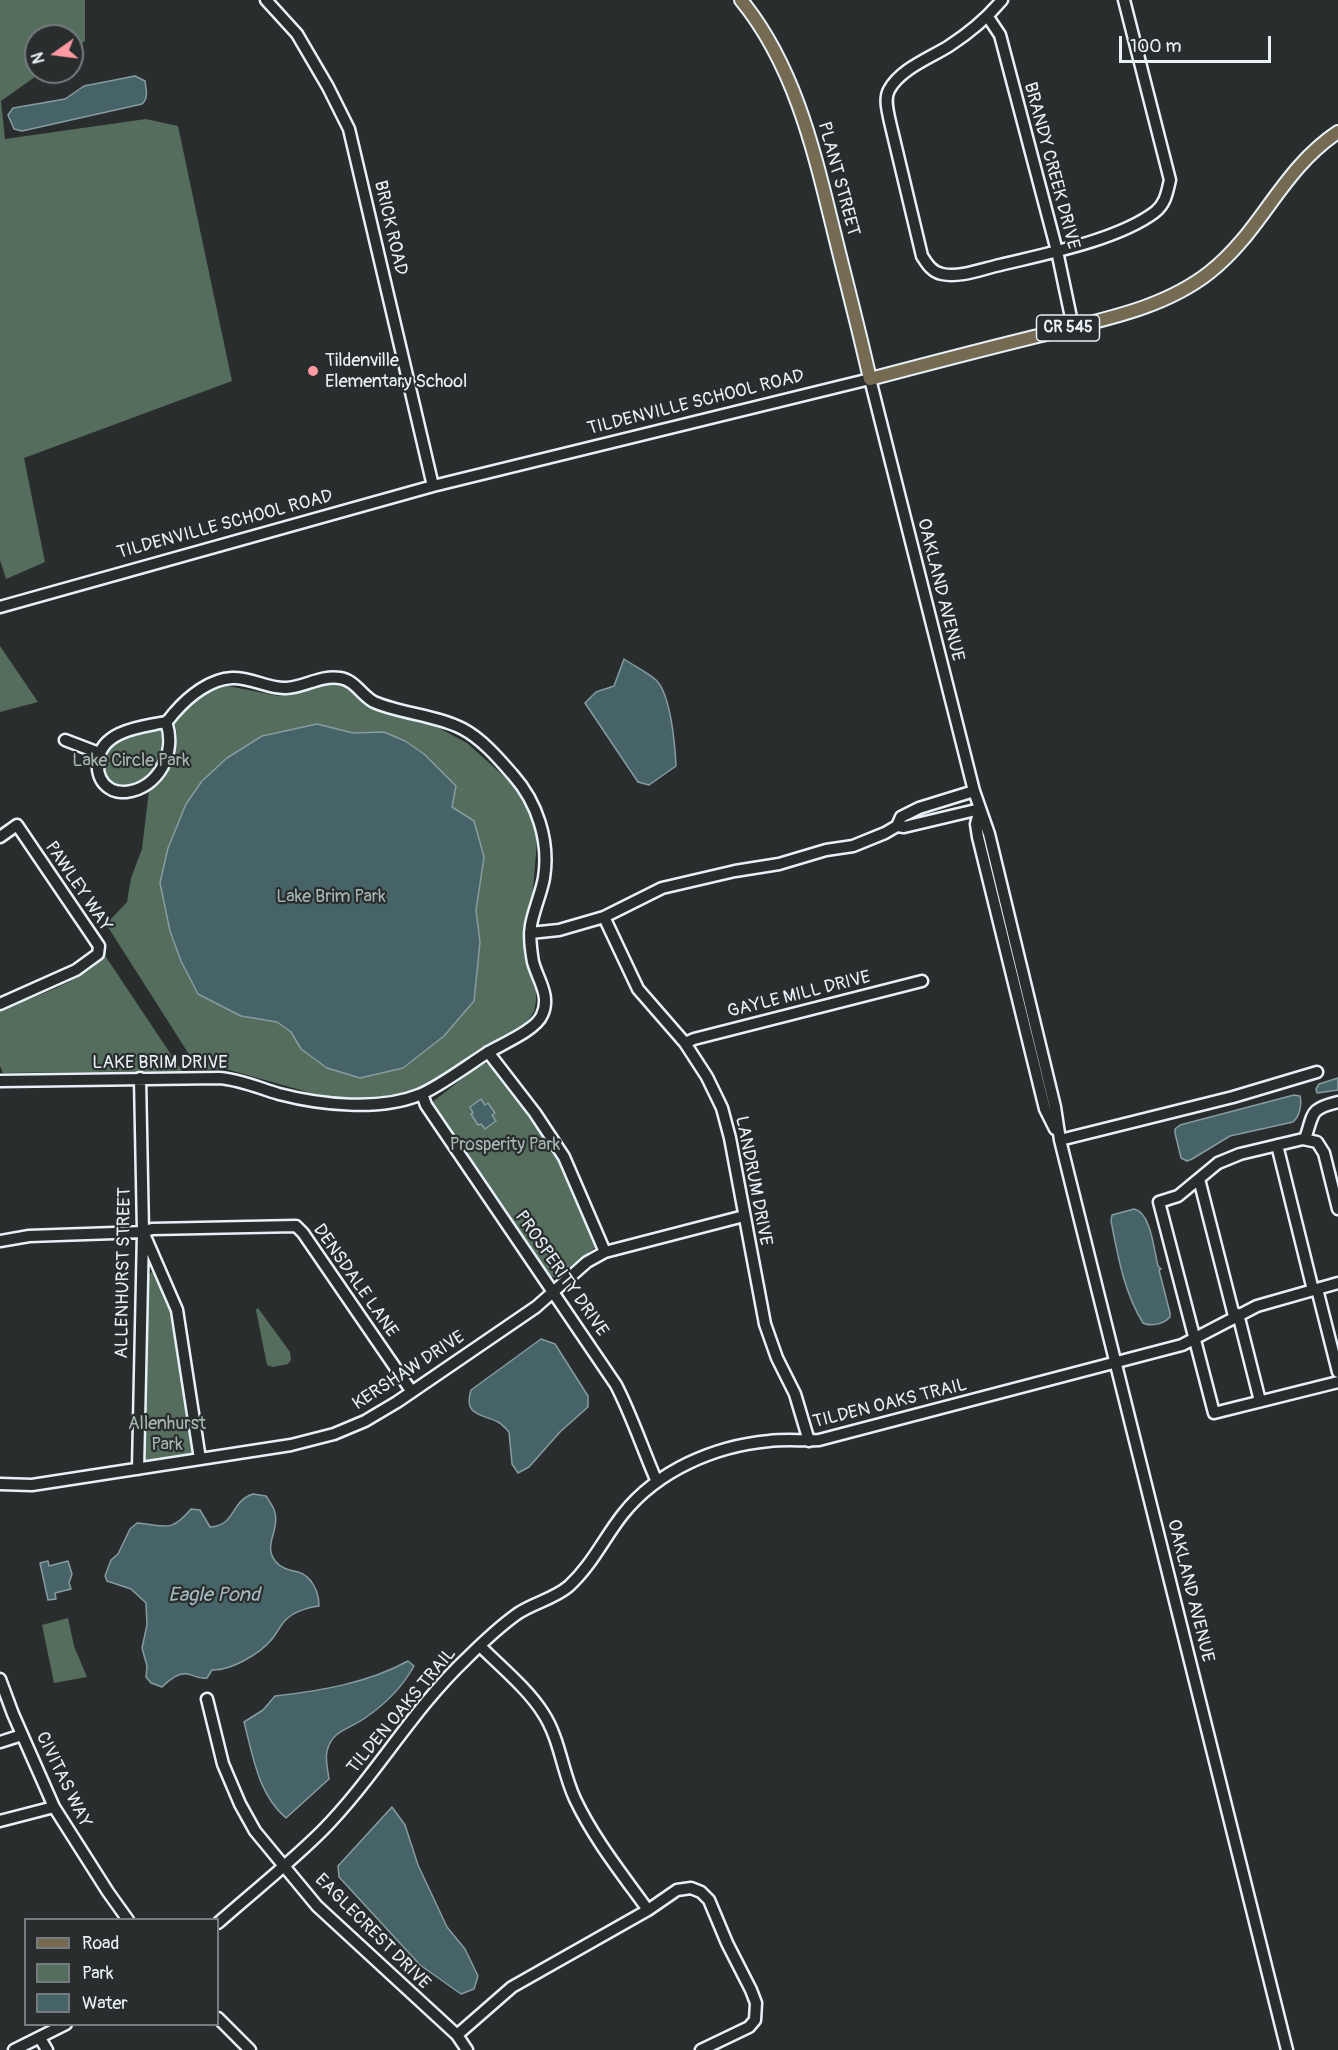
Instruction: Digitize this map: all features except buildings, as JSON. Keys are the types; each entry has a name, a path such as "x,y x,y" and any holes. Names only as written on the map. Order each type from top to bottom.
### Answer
{"main road":[{"name":"PLANT STREET","path":"741,0 776,52 800,108 818,166 870,379"},
{"name":"TILDENVILLE SCHOOL ROAD","path":"870,379 1073,327 1155,304 1177,294 1210,272 1246,237 1280,187 1297,167 1338,132"}],"street":[{"name":"BRICK ROAD","path":"266,0 297,34 349,129 433,486"},
{"path":"1002,0 988,17 952,45 899,76 888,91 887,104 890,122 922,256 930,268 941,274 958,275 1057,251 1121,230 1156,211 1166,199 1170,180 1124,0"},
{"name":"BRANDY CREEK DRIVE","path":"988,17 1000,35 1057,251 1073,327"},
{"name":"TILDENVILLE SCHOOL ROAD","path":"0,607 433,486 870,379"},
{"name":"OAKLAND AVENUE","path":"870,379 974,791 989,834 1055,1107 1060,1140 1287,2050"},
{"name":"LAKE BRIM DRIVE","path":"0,1081 202,1077 232,1079 280,1094 337,1104 377,1104 422,1094 531,1028 542,1017 546,1001 534,965 530,933 544,877 545,852 542,829 533,804 515,776 483,744 462,729 372,701 359,687 342,678 319,679 301,687 281,688 254,680 230,678 206,686 176,710 166,722"},
{"path":"166,722 170,731 164,766 152,781 137,790 122,792 110,789 102,781 98,771 99,753 108,741 120,733 166,722"},
{"path":"65,740 99,753"},
{"path":"530,933 559,930 604,917 662,888 735,871 779,864 826,850 853,846 897,826 902,817 919,808 974,791"},
{"path":"897,826 904,827 980,809"},
{"name":"PAWLEY WAY","path":"0,837 17,825 99,946 98,954 76,970 0,1004"},
{"name":"LANDRUM DRIVE","path":"604,917 638,989 685,1043 707,1077 722,1108 730,1138 765,1324 777,1358 795,1394 809,1441"},
{"name":"GAYLE MILL DRIVE","path":"685,1043 922,981"},
{"path":"488,1052 535,1113 564,1157 605,1252"},
{"path":"1060,1140 1233,1097 1317,1072"},
{"name":"ALLENHURST STREET","path":"138,1469 143,1232 140,1078"},
{"name":"PROSPERITY DRIVE","path":"422,1094 426,1106 616,1385 627,1406 657,1482"},
{"path":"1305,1139 1313,1115 1319,1106 1338,1101"},
{"path":"1338,1209 1324,1153 1317,1142 1305,1139 1240,1154 1218,1163 1178,1196 1159,1202 1214,1413 1338,1382"},
{"path":"1277,1145 1338,1372"},
{"path":"1199,1179 1260,1401"},
{"path":"552,1292 587,1262 605,1252 744,1216"},
{"name":"DENSDALE LANE","path":"143,1232 152,1229 296,1226 412,1392"},
{"path":"0,1241 29,1236 143,1232 177,1310 200,1459"},
{"name":"TILDEN OAKS TRAIL","path":"219,1922 323,1829 367,1779 426,1702 465,1659 518,1614 567,1588 591,1564 611,1529 625,1511 657,1482 700,1457 732,1447 771,1440 819,1440 1182,1345 1236,1316 1276,1299 1338,1283"},
{"name":"KERSHAW DRIVE","path":"0,1484 32,1485 291,1445 334,1434 365,1421 412,1392 536,1307 552,1292"},
{"path":"480,1646 544,1714 554,1734 574,1797 590,1827 648,1910"},
{"name":"CIVITAS WAY","path":"0,1679 22,1736 54,1807 127,1918"},
{"name":"EAGLECREST DRIVE","path":"207,1699 223,1764 240,1804 255,1831 317,1906 457,2035 467,2050"},
{"path":"0,1742 22,1736"},
{"path":"0,1821 54,1807"},
{"path":"457,2035 512,1987 648,1910 677,1890 691,1888 701,1892 709,1900 756,2003 755,2020 749,2027 701,2050"},
{"path":"219,2019 250,2050"},
{"path":"14,2050 64,2026"},
{"path":"40,2038 47,2050"}],"green space":[{"path":"0,0 85,0 84,42 84,24 24,24 25,84 1,101 5,139 146,119 178,126 232,381 24,458 45,562 6,579 0,560"},
{"path":"0,646 38,702 0,712"},
{"name":"Lake Brim Park","path":"330,682 354,687 371,703 439,728 467,743 516,787 538,828 527,963 536,987 534,1012 525,1024 426,1085 407,1092 361,1100 318,1095 226,1069 199,1070 106,924 127,902 131,878 142,849 149,790 175,754 177,735 174,719 194,699 223,685 279,696"},
{"name":"Lake Circle Park","path":"158,728 165,733 165,741 163,757 157,770 135,785 123,787 111,783 104,773 104,760 110,748 124,738"},
{"path":"104,954 182,1071 3,1073 0,1066 0,1010 72,980 96,964"},
{"name":"Prosperity Park","path":"488,1063 536,1123 563,1168 596,1247 556,1277 549,1276 431,1103 480,1065"},
{"name":"Allenhurst Park","path":"152,1272 157,1276 172,1310 193,1448 191,1454 152,1461 145,1460 143,1457 147,1276"},
{"path":"258,1308 290,1352 291,1360 288,1364 273,1367 267,1365 256,1310"},
{"path":"68,1618 74,1646 87,1677 54,1683 42,1625"}],"water":[{"path":"135,76 145,81 146,96 142,104 22,131 14,129 8,115 13,108 65,99 84,86"},
{"path":"624,659 656,680 669,708 676,766 649,785 638,782 585,703 596,692 614,686"},
{"name":"Lake Brim Park","path":"317,724 353,733 384,732 405,741 424,754 456,786 452,807 474,821 484,857 476,910 480,942 474,1001 444,1036 403,1068 360,1078 327,1068 301,1049 291,1032 277,1022 241,1016 198,994 181,961 170,931 160,883 168,848 186,804 202,781 227,758 262,736"},
{"path":"1338,1078 1338,1090 1317,1093 1316,1089 1319,1084"},
{"path":"1294,1095 1300,1096 1301,1103 1299,1113 1293,1122 1230,1136 1192,1159 1187,1161 1181,1158 1175,1133 1175,1129 1180,1125"},
{"path":"481,1099 485,1105 488,1103 495,1113 492,1115 496,1121 485,1129 481,1124 478,1125 471,1114 473,1113 470,1107"},
{"path":"1134,1209 1140,1212 1148,1224 1158,1266 1161,1269 1159,1270 1170,1313 1170,1317 1157,1324 1143,1323 1136,1311 1126,1287 1116,1248 1112,1215"},
{"path":"541,1339 555,1344 588,1396 588,1407 560,1432 529,1467 518,1473 512,1464 509,1432 498,1422 476,1413 469,1399 471,1390"},
{"name":"Eagle Pond","path":"253,1494 266,1496 273,1506 276,1520 271,1544 272,1556 281,1566 303,1574 311,1581 318,1595 319,1606 292,1615 267,1645 236,1665 212,1670 207,1678 181,1674 162,1687 151,1683 146,1677 147,1666 142,1648 147,1625 146,1603 131,1589 107,1581 105,1576 111,1560 118,1554 130,1529 137,1523 172,1525 191,1509 200,1510 210,1527 218,1526 229,1518 240,1502"},
{"path":"48,1561 49,1566 68,1561 72,1574 69,1583 71,1589 55,1593 56,1599 48,1600 40,1563"},
{"path":"408,1661 414,1666 392,1695 372,1713 337,1734 329,1744 326,1761 329,1779 286,1818 269,1798 263,1786 244,1722 263,1710 275,1696 343,1685 377,1675"},
{"path":"392,1807 405,1825 418,1865 447,1927 465,1949 478,1976 474,1989 461,1994 420,1965 339,1877 338,1866"}],"place":[{"name":"Tildenville Elementary School","path":"313,371"}]}
